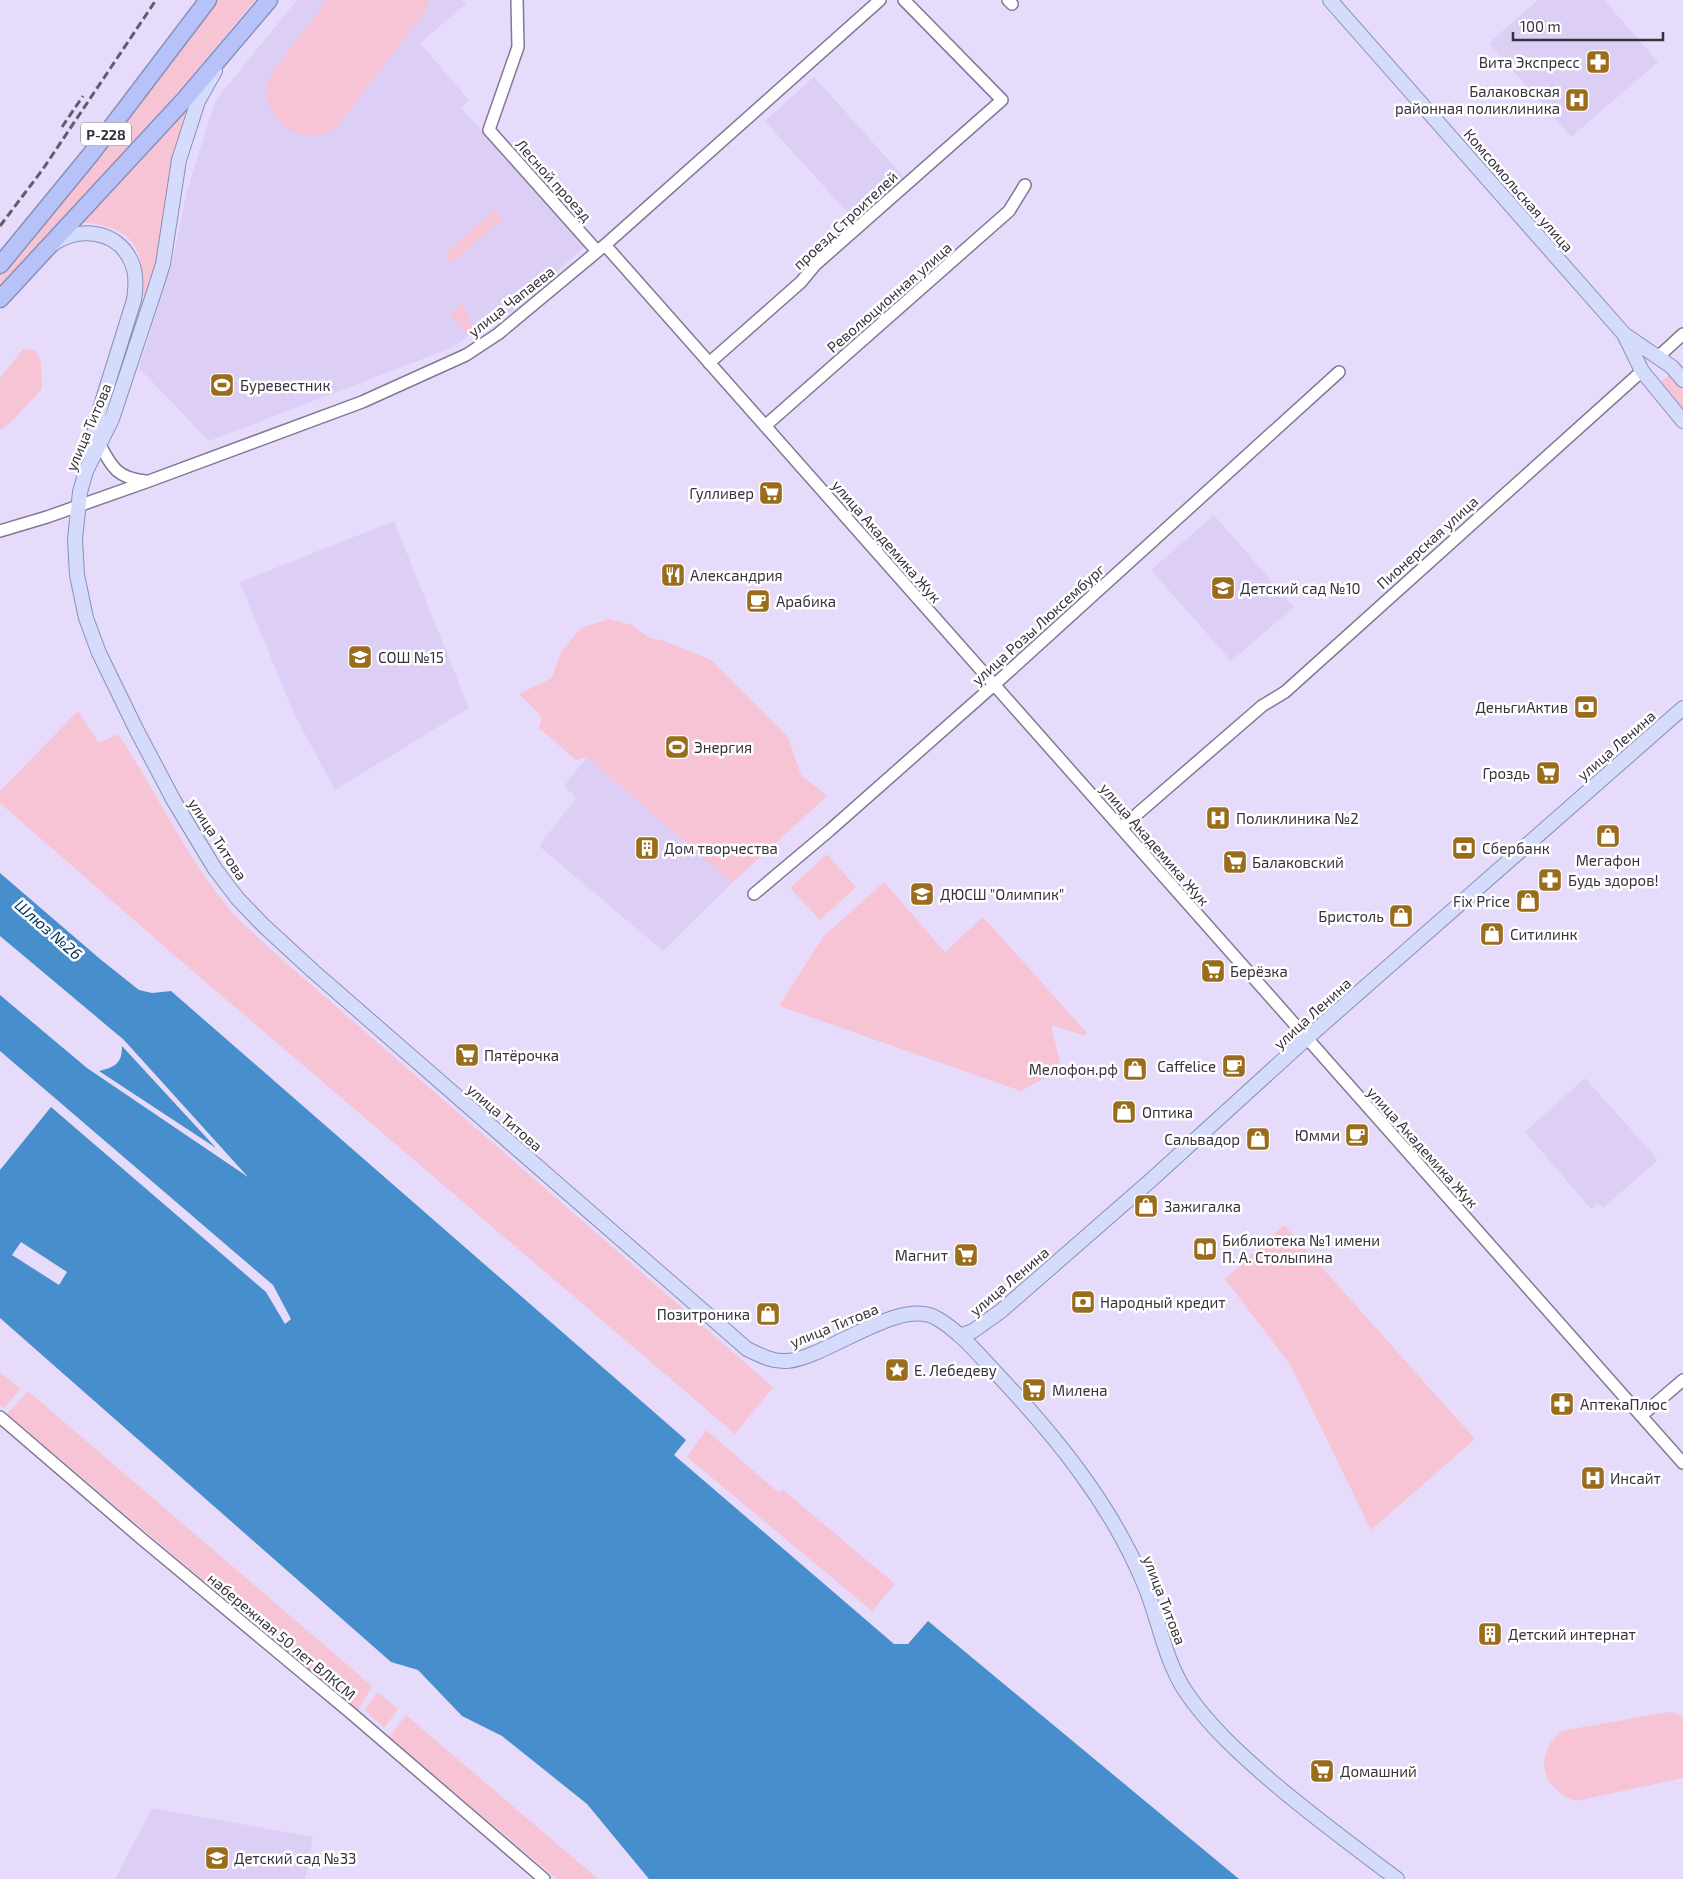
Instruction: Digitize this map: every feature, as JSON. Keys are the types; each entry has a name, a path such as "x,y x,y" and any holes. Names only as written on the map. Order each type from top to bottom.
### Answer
{"highway":[{"name":"Р-228","path":"0,265 92,154 208,0"},
{"name":"Р-228","path":"0,299 185,100 269,0"}],"main road":[{"name":"Комсомольская улица","path":"1330,0 1624,334 1672,367 1683,380"},
{"name":"улица Титова","path":"238,38 214,72 198,101 188,127 179,160 163,264 112,418 86,471 78,507 75,539 77,575 86,618 102,658 149,755 215,869 238,899 264,926 382,1032 747,1349 768,1359 788,1361 811,1354 888,1320 914,1314 936,1317 960,1336 1045,1427 1082,1474 1111,1517 1145,1586 1179,1681 1204,1717 1232,1747 1305,1810 1397,1879"},
{"path":"46,250 57,242 77,233 100,234 111,238 125,251 131,261 135,274 134,300 99,412 86,471"},
{"name":"Комсомольская улица","path":"1624,334 1642,371 1683,421"},
{"name":"Пионерская улица","path":"1642,371 1658,357"},
{"name":"улица Ленина","path":"960,1336 973,1331 1002,1311 1150,1181 1307,1038 1683,708"}],"street":[{"name":"Лесной проезд","path":"517,0 518,47 489,130 601,248"},
{"name":"улица Чапаева","path":"0,531 150,482 376,396 466,355 498,334 601,248 880,0"},
{"name":"проезд Строителей","path":"709,363 801,282 815,264 1002,100 904,0"},
{"name":"Революционная улица","path":"765,426 1009,211 1025,185"},
{"name":"улица Академика Жук","path":"601,248 709,363 1683,1464"},
{"name":"Пионерская улица","path":"1658,357 1683,334"},
{"name":"Пионерская улица","path":"1121,828 1262,706 1285,692 1642,371"},
{"name":"улица Розы Люксембург","path":"754,894 830,830 994,685 1340,372"},
{"path":"100,445 110,463 118,472 130,479 150,482"},
{"path":"1641,1416 1683,1380"},
{"name":"набережная 50 лет ВЛКСМ","path":"0,1417 142,1539 351,1713 544,1879"}],"shaded area":[{"path":"217,0 255,0 178,92 0,287 0,275"},
{"path":"297,0 462,0 466,4 420,43 469,100 461,108 586,245 512,311 487,330 479,328 451,348 209,441 139,368 173,259 186,195 215,101"},
{"path":"327,0 428,0 427,9 336,128 322,135 305,136 285,128 270,109 266,92 270,75"},
{"name":"Балаковская районная поликлиника","path":"1538,0 1604,0 1658,62 1571,137 1489,43"},
{"path":"814,77 904,177 855,221 765,121"},
{"path":"186,110 175,152 156,263 146,298 142,296 141,264 132,242 124,234 112,228 81,222"},
{"path":"495,210 503,219 452,263 444,254"},
{"path":"463,303 474,332 469,336 450,315"},
{"path":"23,349 35,350 41,362 42,389 12,421 0,430 0,378"},
{"path":"1669,375 1672,375 1683,387 1683,412 1661,386 1661,382"},
{"name":"Детский сад №10","path":"1214,515 1294,607 1231,661 1151,570"},
{"name":"СОШ №15","path":"394,521 469,708 335,790 294,714 240,582"},
{"name":"Энергия","path":"609,619 632,625 648,637 664,641 711,660 788,737 801,775 827,796 732,883 587,757 576,760 539,728 542,717 519,694 552,678 561,652 581,628"},
{"path":"78,711 99,743 118,734 200,869 215,891 242,923 773,1387 735,1434 174,955 0,803 0,791"},
{"path":"587,757 732,883 663,951 539,846 576,798 564,786"},
{"path":"827,854 856,887 820,920 790,888"},
{"path":"884,882 945,952 983,917 1087,1033 1085,1036 1051,1025 1060,1062 1048,1076 1021,1091 779,1006 823,937"},
{"path":"1585,1078 1658,1160 1603,1208 1598,1203 1591,1209 1525,1132"},
{"path":"1284,1225 1475,1439 1371,1530 1291,1366 1225,1279"},
{"path":"0,1372 20,1389 4,1408 0,1405"},
{"path":"28,1391 372,1686 358,1711 7,1414"},
{"path":"706,1430 779,1493 782,1489 895,1584 872,1611 687,1457"},
{"path":"377,1692 398,1709 384,1728 365,1710"},
{"path":"1669,1712 1683,1716 1683,1778 1576,1801 1564,1796 1548,1780 1544,1761 1552,1741 1561,1731"},
{"path":"406,1715 598,1879 557,1879 389,1737"},
{"name":"Детский сад №33","path":"152,1808 313,1837 305,1879 115,1879"}],"water":[{"name":"Шлюз №26","path":"0,873 139,990 152,993 171,991 686,1440 674,1455 894,1644 908,1644 928,1621 1239,1879 649,1879 587,1804 502,1736 462,1716 418,1670 391,1662 0,1318 0,1170 51,1107 266,1292 285,1324 291,1319 273,1285 0,1051 0,995 87,1068 248,1177 124,1040 0,936"},
{"path":"122,1046 216,1148 99,1071 113,1066 119,1061"}],"pier":[{"path":"21,1242 67,1272 59,1285 12,1255"}],"railway":[{"path":"0,226 43,169 156,0"},
{"path":"62,127 83,96"}],"place":[{"name":"Вита Экспресс","path":"1598,62"},
{"name":"Балаковская районная поликлиника","path":"1577,100"},
{"name":"Буревестник","path":"222,385"},
{"name":"Гулливер","path":"771,493"},
{"name":"Александрия","path":"673,575"},
{"name":"Детский сад №10","path":"1223,588"},
{"name":"Арабика","path":"758,601"},
{"name":"СОШ №15","path":"360,657"},
{"name":"ДеньгиАктив","path":"1586,707"},
{"name":"Энергия","path":"677,747"},
{"name":"Гроздь","path":"1548,773"},
{"name":"Поликлиника №2","path":"1218,818"},
{"name":"Мегафон","path":"1608,836"},
{"name":"Дом творчества","path":"647,848"},
{"name":"Сбербанк","path":"1464,848"},
{"name":"Балаковский","path":"1235,862"},
{"name":"Будь здоров!","path":"1550,880"},
{"name":"ДЮСШ \"Олимпик\"","path":"922,894"},
{"name":"Fix Price","path":"1528,901"},
{"name":"Бристоль","path":"1401,916"},
{"name":"Ситилинк","path":"1492,934"},
{"name":"Берёзка","path":"1213,971"},
{"name":"Пятёрочка","path":"467,1055"},
{"name":"Caffelice","path":"1234,1066"},
{"name":"Мелофон.рф","path":"1135,1069"},
{"name":"Оптика","path":"1124,1112"},
{"name":"Юмми","path":"1357,1135"},
{"name":"Сальвадор","path":"1258,1139"},
{"name":"Зажигалка","path":"1146,1206"},
{"name":"Библиотека №1 имени П. А. Столыпина","path":"1205,1249"},
{"name":"Магнит","path":"966,1255"},
{"name":"Народный кредит","path":"1083,1302"},
{"name":"Позитроника","path":"768,1314"},
{"name":"Е. Лебедеву","path":"897,1370"},
{"name":"Милена","path":"1034,1390"},
{"name":"АптекаПлюс","path":"1562,1404"},
{"name":"Инсайт","path":"1593,1478"},
{"name":"Детский интернат","path":"1490,1634"},
{"name":"Домашний","path":"1322,1771"},
{"name":"Детский сад №33","path":"217,1858"}]}
